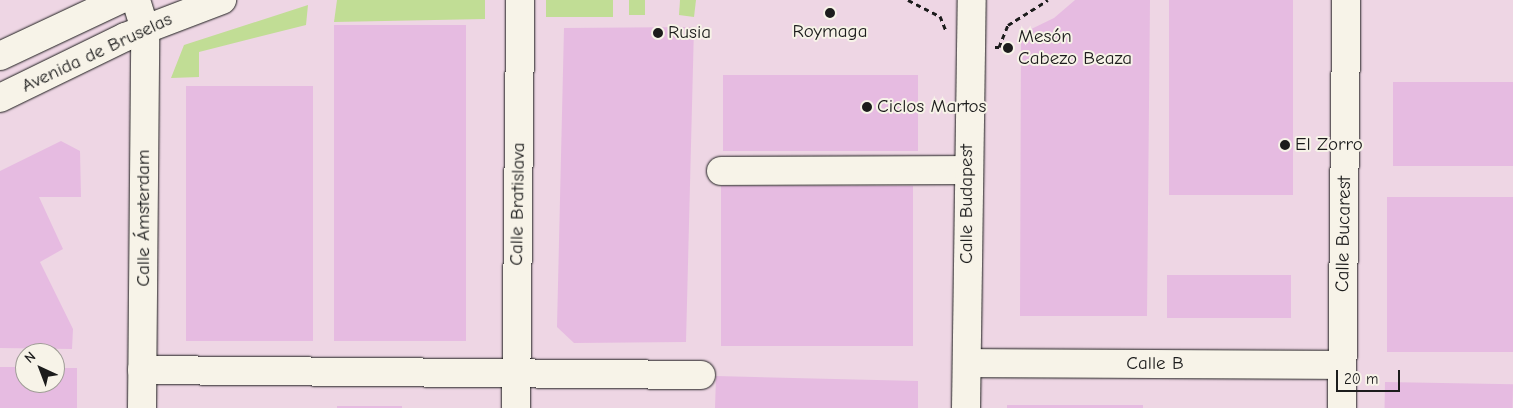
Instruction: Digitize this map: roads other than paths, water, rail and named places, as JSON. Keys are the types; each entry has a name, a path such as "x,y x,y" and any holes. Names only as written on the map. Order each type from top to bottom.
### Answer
{"street":[{"name":"Avenida de Bruselas","path":"0,98 145,29 222,0"},
{"name":"Calle Bratislava","path":"516,408 520,0"},
{"name":"Calle Budapest","path":"966,408 967,170 972,0"},
{"name":"Calle Bucarest","path":"1342,408 1346,0"},
{"name":"Avenida de Bruselas","path":"0,56 120,1"},
{"name":"Calle Ámsterdam","path":"120,1 145,29 142,408"},
{"path":"720,171 967,170"},
{"name":"Calle B","path":"967,364 1342,365"},
{"path":"142,370 701,375"}],"place":[{"name":"Roymaga","path":"830,13"},
{"name":"Rusia","path":"658,33"},
{"name":"Mesón Cabezo Beaza","path":"1008,48"},
{"name":"Ciclos Martos","path":"867,107"},
{"name":"El Zorro","path":"1285,145"}]}
